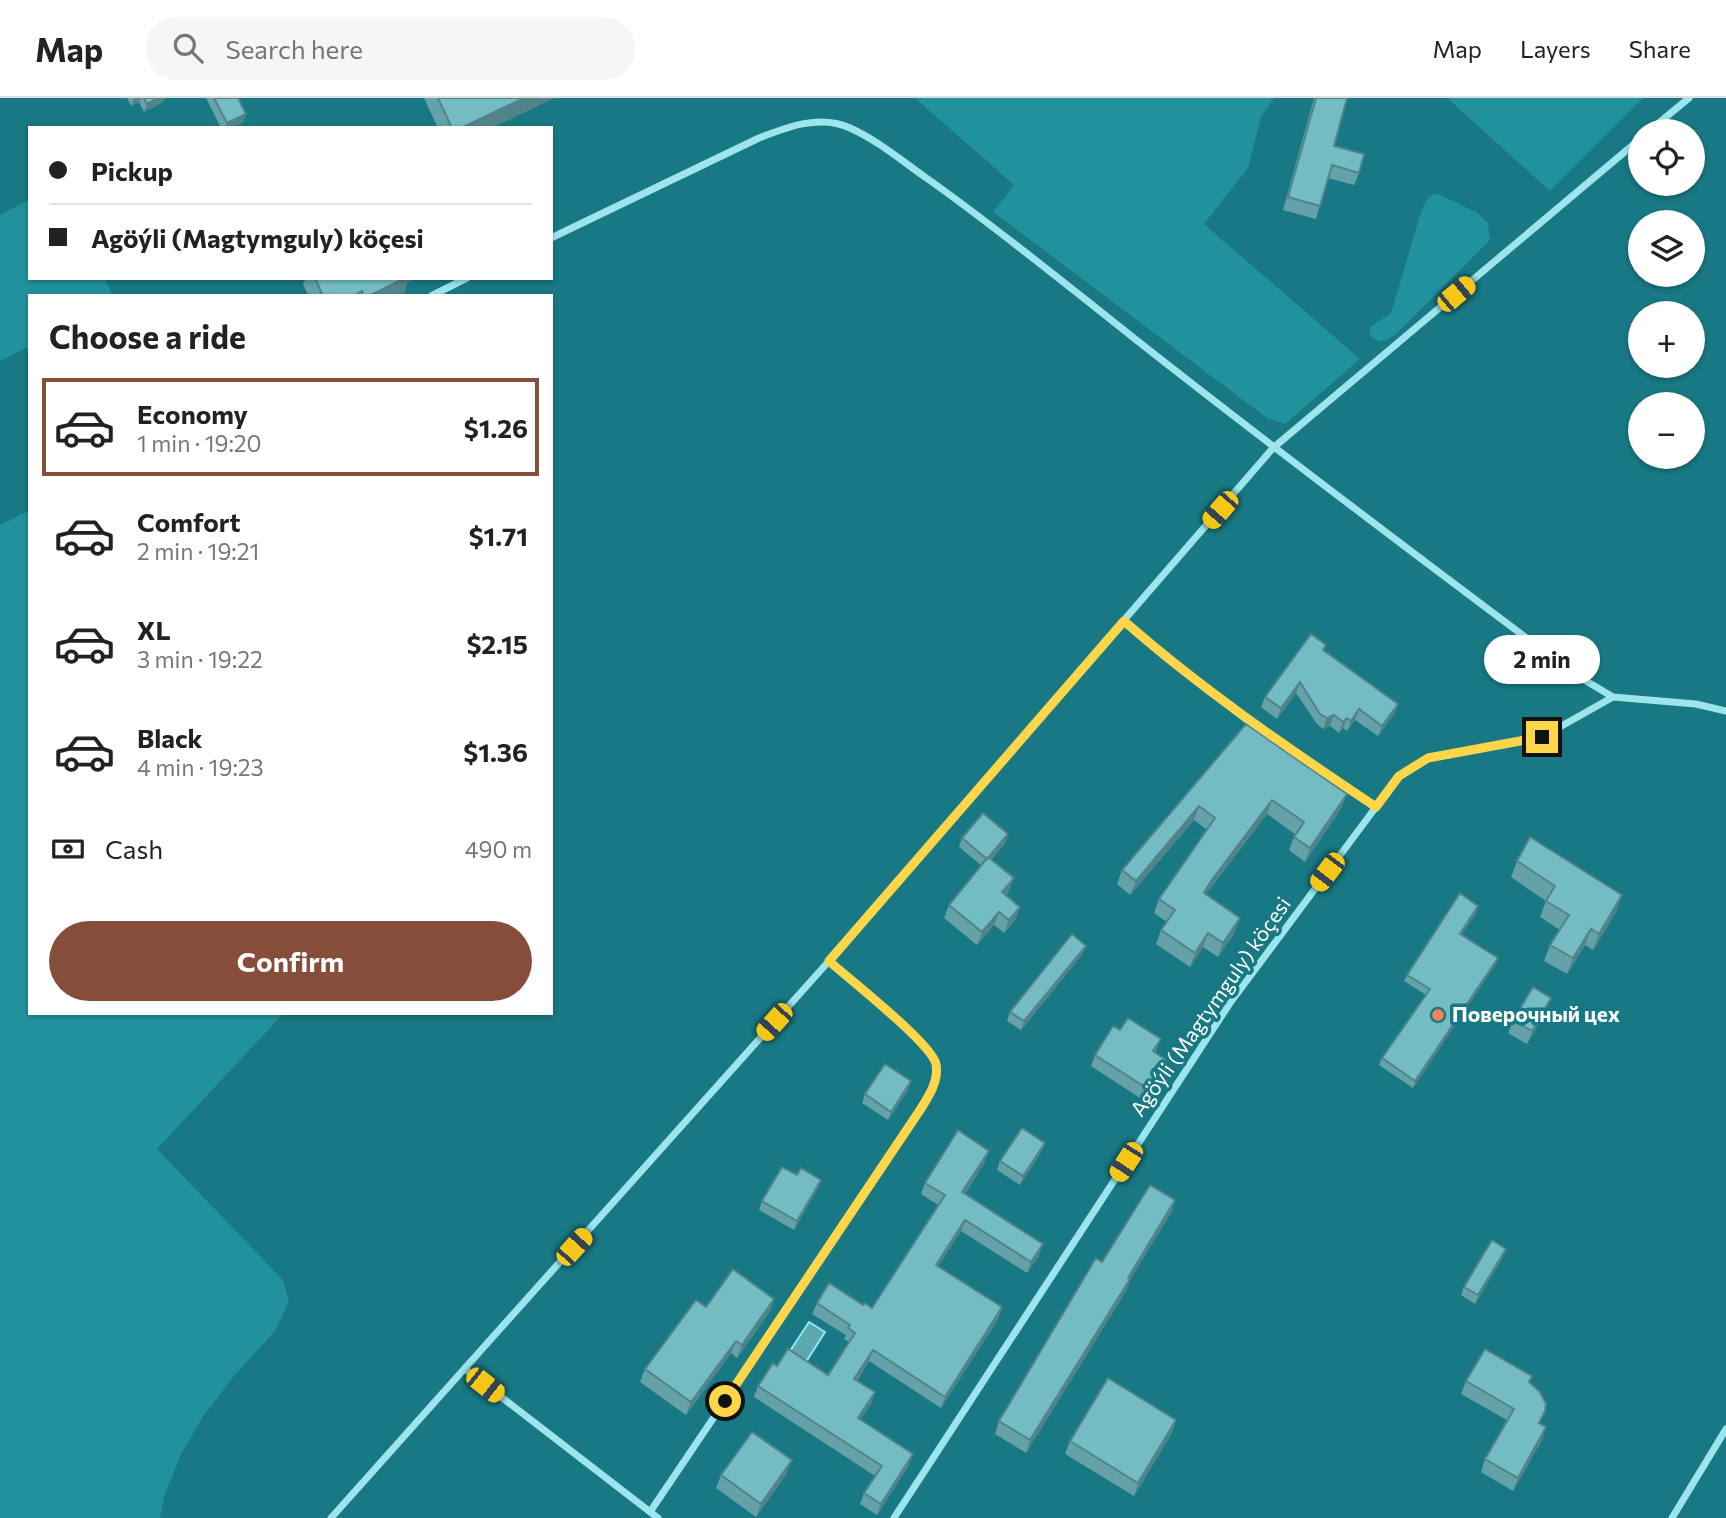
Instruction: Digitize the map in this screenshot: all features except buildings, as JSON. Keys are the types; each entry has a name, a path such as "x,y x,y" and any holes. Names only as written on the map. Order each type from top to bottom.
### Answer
{"street":[{"path":"1664,119 1689,98"},
{"path":"553,237 759,138 790,126 811,122 848,127 871,139 974,211 1273,448 1576,675 1613,697 1696,704 1726,711"},
{"path":"331,1518 829,961 1273,448 1628,149"},
{"path":"434,294 463,280"},
{"path":"1124,621 1256,727 1376,807"},
{"name":"Agöýli (Magtymguly) köçesi","path":"894,1518 1230,1003 1399,776 1428,758 1542,737 1613,697"},
{"path":"650,1513 935,1084 936,1063 923,1044 829,961"},
{"path":"464,1369 658,1518"},
{"path":"1672,1518 1726,1429"}],"shaded area":[{"path":"915,98 1274,98 1261,117 1248,168 1204,224 1360,359 1285,424 1267,418 993,212 1014,185"},
{"path":"1447,98 1643,98 1550,191"},
{"path":"1438,194 1476,212 1488,223 1490,240 1396,334 1384,341 1375,339 1371,337 1369,328 1391,313 1422,209 1429,196"},
{"path":"28,200 28,280 105,280 112,294 28,294 28,347 0,361 0,215"},
{"path":"28,511 28,1015 282,1015 157,1149 283,1280 289,1301 275,1331 234,1376 204,1415 181,1454 164,1497 160,1518 0,1518 0,525"},
{"path":"809,1322 825,1332 804,1365 788,1354"}],"place":[{"name":"Поверочный цех","path":"1438,1015"}],"route":[{"path":"725,1401 935,1084 936,1063 923,1044 829,961 1124,621 1256,727 1376,807 1399,776 1428,758 1542,737"}]}
